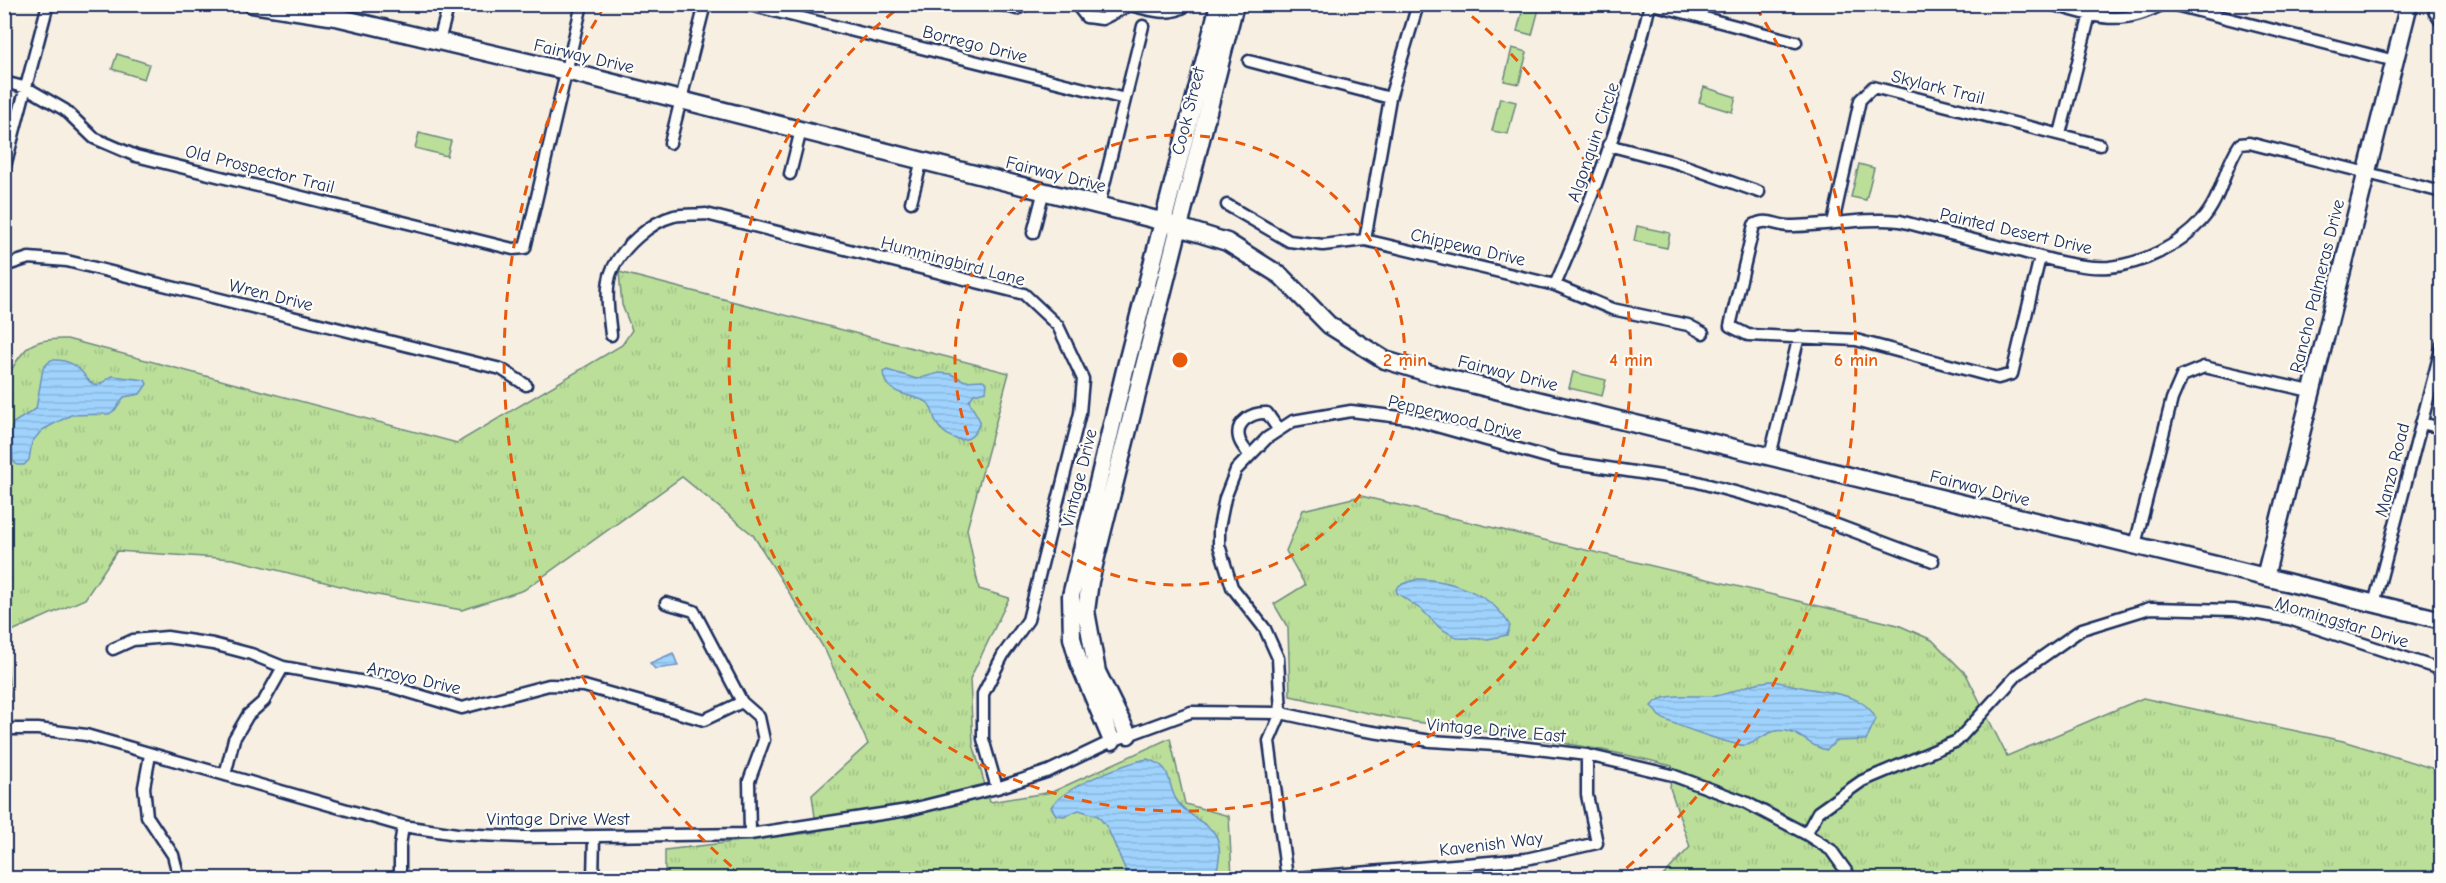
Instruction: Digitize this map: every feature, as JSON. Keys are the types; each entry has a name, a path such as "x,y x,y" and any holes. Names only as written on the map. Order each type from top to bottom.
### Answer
{"street":[{"path":"4,170 48,4"},
{"name":"Fairway Drive","path":"252,4 336,17 566,71 1172,224 1227,242 1281,276 1329,325 1384,360 1438,376 2442,620"},
{"path":"439,42 449,4"},
{"path":"566,71 582,4"},
{"path":"670,143 705,4"},
{"name":"Borrego Drive","path":"746,4 1125,99"},
{"path":"999,4 1017,9 1026,4"},
{"path":"1076,4 1086,17 1102,19 1130,4 1156,12 1178,12 1188,4"},
{"name":"Cook Street","path":"1172,224 1220,4"},
{"name":"Cook Street","path":"1172,224 1235,4"},
{"path":"1365,240 1390,98 1418,4"},
{"path":"1651,4 1796,42"},
{"name":"Algonquin Circle","path":"1555,285 1585,218 1634,73 1651,4"},
{"path":"2050,4 2112,20 2142,15 2163,4"},
{"path":"2170,4 2395,60"},
{"name":"Rancho Palmeras Drive","path":"2265,577 2409,4"},
{"path":"2435,4 2440,21"},
{"path":"2060,134 2090,14"},
{"path":"1099,205 1143,27"},
{"path":"1249,61 1390,98"},
{"name":"Old Prospector Trail","path":"4,82 27,88 65,110 94,138 136,156 513,249 525,248 566,71"},
{"name":"Skylark Trail","path":"1833,223 1860,100 1873,87 2100,145"},
{"path":"790,174 801,130"},
{"name":"Painted Desert Drive","path":"1799,336 1748,335 1730,326 1754,225 1765,220 1786,226 1882,219 1900,221 2040,257 2073,264 2108,267 2134,262 2161,251 2182,238 2202,220 2226,180 2233,153 2240,144 2249,143 2442,192"},
{"path":"1608,145 1677,163 1760,192"},
{"path":"911,202 922,160"},
{"path":"1033,233 1044,190"},
{"name":"Chippewa Drive","path":"1227,206 1289,241 1300,244 1323,245 1365,240 1555,285 1612,309 1688,325 1703,333"},
{"name":"Hummingbird Lane","path":"611,335 608,306 611,271 626,249 649,228 674,216 706,214 1024,294 1058,326 1083,379 1080,413 1028,620 1003,655 983,694 983,739 997,788"},
{"name":"Vintage Drive","path":"1128,735 1097,672 1086,611 1090,581 1172,224"},
{"name":"Vintage Drive","path":"1112,741 1079,663 1072,638 1071,596 1172,224"},
{"path":"1770,456 1799,336 1856,340 1998,378 2012,374 2040,257"},
{"name":"Wren Drive","path":"4,266 30,258 67,261 501,369 526,385"},
{"name":"Manzo Road","path":"2374,604 2442,345"},
{"path":"2135,545 2172,399 2182,376 2204,367 2310,391"},
{"name":"Pepperwood Drive","path":"1281,713 1278,658 1265,629 1232,587 1219,545 1225,498 1236,470 1278,429 1309,417 1352,411 1408,418 1562,461 1694,481 1786,506 1933,561"},
{"path":"1250,455 1238,436 1240,426 1245,420 1255,414 1267,413 1278,429"},
{"path":"2421,423 2442,428"},
{"path":"666,603 694,611 742,702 759,717 764,740 749,781 750,834"},
{"name":"Morningstar Drive","path":"1806,834 1818,812 1862,781 1957,741 2019,674 2082,628 2150,608 2234,610 2289,620 2442,670"},
{"name":"Arroyo Drive","path":"113,649 134,640 167,637 213,644 252,654 283,667 392,687 462,708 522,690 549,685 584,686 704,720 742,702"},
{"path":"225,775 234,739 249,715 264,702 283,667"},
{"name":"Vintage Drive East","path":"1112,741 1191,712 1281,713 1354,729 1431,741 1511,746 1587,755 1672,775 1744,802 1806,834 1831,850 1851,879"},
{"path":"1281,713 1269,741 1287,879"},
{"name":"Vintage Drive West","path":"4,729 38,729 86,735 403,826 457,834 594,837 750,834 908,810 997,788 1048,771 1112,741"},
{"path":"150,755 144,787 147,816 174,855 179,879"},
{"name":"Kavenish Way","path":"1298,879 1526,859 1597,843 1587,795 1587,755"},
{"path":"400,879 400,846 403,826"},
{"path":"593,879 594,837"}],"green space":[{"path":"1524,5 1540,5 1532,35 1517,31"},
{"path":"1512,48 1527,52 1519,84 1504,81"},
{"path":"117,54 149,64 144,79 112,69"},
{"path":"1704,87 1736,97 1732,112 1699,102"},
{"path":"1500,98 1516,102 1508,134 1492,131"},
{"path":"419,133 451,141 447,156 415,148"},
{"path":"1859,164 1874,168 1866,200 1851,197"},
{"path":"1637,226 1670,233 1667,248 1634,241"},
{"path":"619,272 1009,373 967,529 979,589 1009,598 970,679 973,744 990,802 1052,792 1170,738 1185,804 1229,816 1232,878 665,878 665,850 817,832 812,795 868,744 825,650 753,535 682,477 524,590 462,610 372,594 233,559 117,551 85,599 5,634 5,380 28,347 43,340 67,339 457,443 622,345 632,330 622,305"},
{"path":"1573,372 1606,380 1602,396 1569,388"},
{"path":"1361,496 1898,625 1932,640 1966,674 2007,756 2143,698 2343,741 2441,771 2441,878 1661,878 1690,847 1670,788 1672,766 1579,746 1390,718 1290,696 1288,628 1274,604 1305,585 1286,551 1303,510"},
{"path":"5,634 10,697 5,698"}],"water":[{"path":"51,360 70,363 77,367 92,384 96,385 113,376 145,380 147,384 140,394 124,397 115,410 109,414 71,415 42,430 32,442 29,460 24,465 17,465 13,461 11,434 13,423 36,409 43,368"},
{"path":"887,370 917,379 939,373 951,374 965,381 983,380 987,383 986,391 974,394 969,401 980,421 973,435 963,440 945,433 935,421 927,402 900,393 888,386 883,372"},
{"path":"1418,579 1444,582 1482,597 1503,615 1510,626 1507,635 1488,639 1457,638 1440,628 1423,611 1397,593 1396,589 1400,585"},
{"path":"673,653 678,666 655,669 650,663"},
{"path":"1770,681 1839,694 1857,700 1871,711 1876,719 1866,740 1836,741 1827,750 1795,734 1778,731 1747,745 1741,745 1675,724 1659,716 1651,706 1657,701 1672,696 1715,696"},
{"path":"1147,759 1162,766 1177,801 1215,834 1220,851 1214,878 1129,878 1107,827 1098,816 1079,810 1064,816 1056,815 1051,807 1058,799 1081,784 1110,771"}]}
